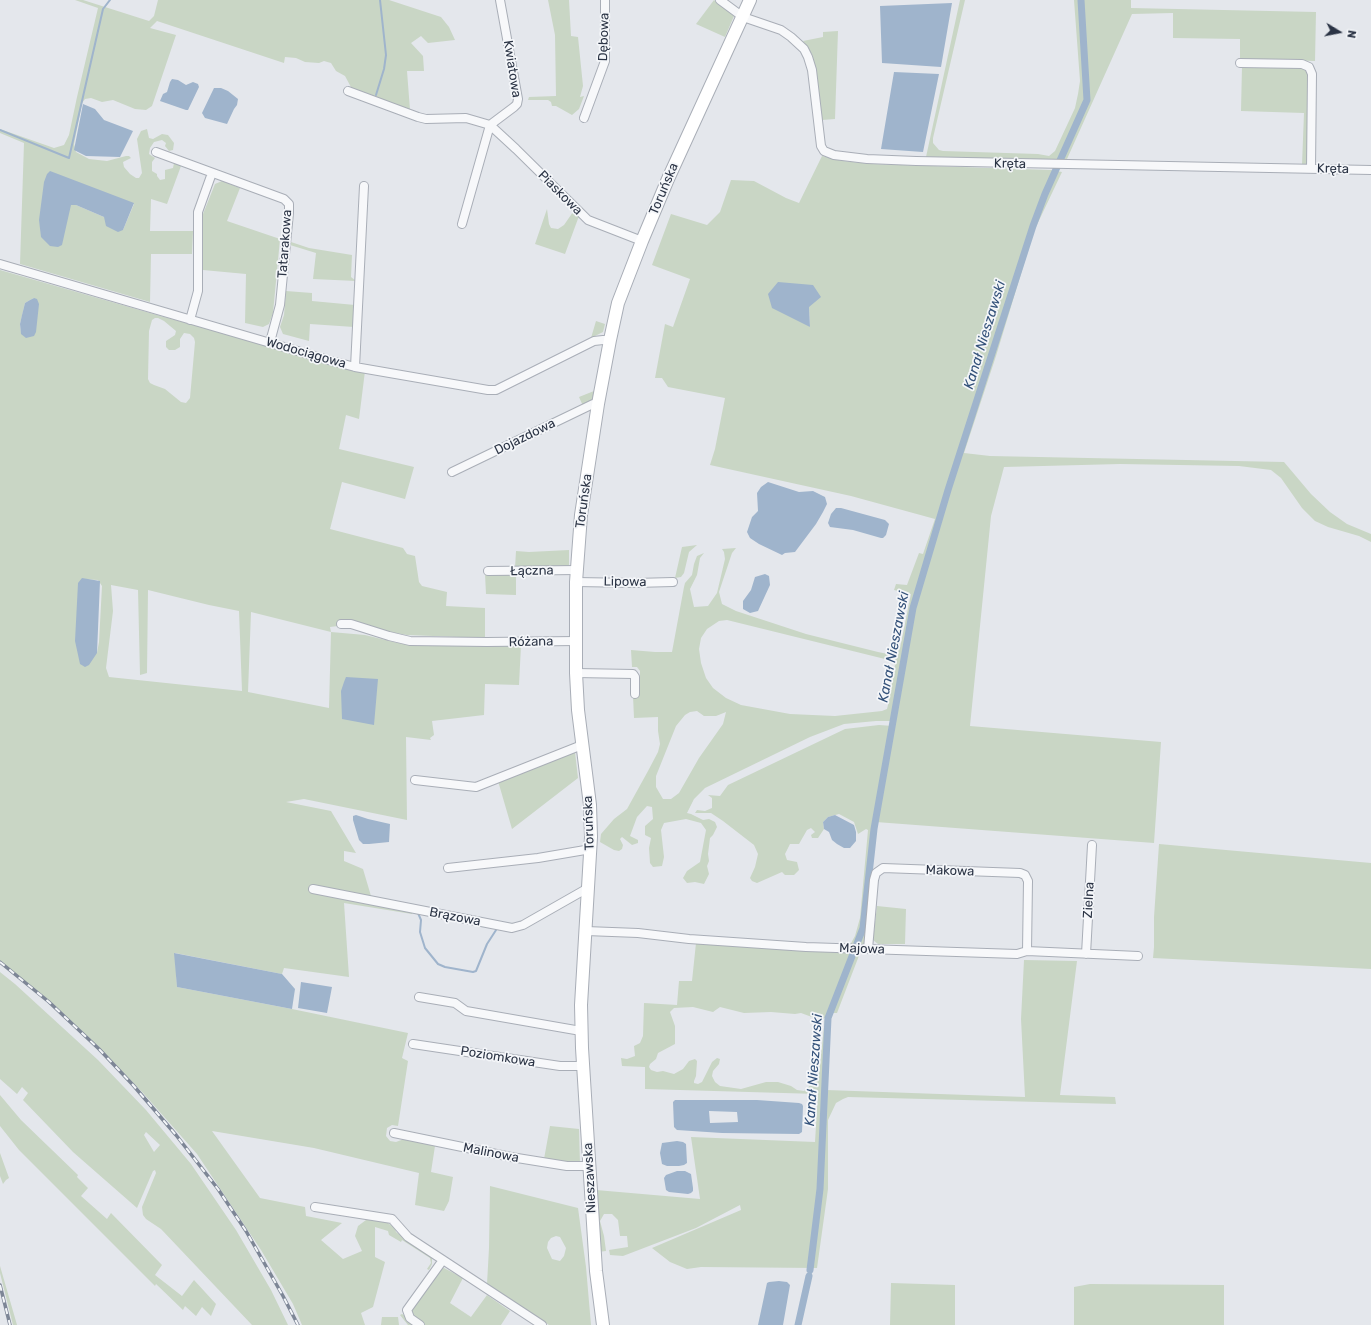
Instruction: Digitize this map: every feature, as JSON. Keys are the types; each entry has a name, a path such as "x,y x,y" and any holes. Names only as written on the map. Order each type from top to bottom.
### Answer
{"main road":[{"name":"Toruńska","path":"581,1030 591,849 590,805 578,710 576,673 576,576 581,515 598,404 618,304 668,179 750,0"},
{"name":"Nieszawska","path":"581,1030 596,1271 603,1325"}],"street":[{"name":"Kwiatowa","path":"490,125 514,107 517,104 518,99 500,0"},
{"name":"Dębowa","path":"584,118 605,61 604,0"},
{"name":"Kręta","path":"720,0 743,17 781,30 804,49 812,70 821,146 828,153 882,160 1012,164 1052,163 1063,165 1371,170"},
{"path":"1240,63 1302,64 1309,67 1312,74 1310,169"},
{"name":"Piaskowa","path":"348,91 426,119 466,118 490,125 588,220 642,241"},
{"path":"462,224 490,125"},
{"name":"Tatarakowa","path":"156,152 284,199 289,204 280,305 270,342"},
{"path":"190,320 198,290 198,212 212,173"},
{"path":"355,367 364,186"},
{"name":"Wodociągowa","path":"0,264 355,367 488,390 496,390 594,341 610,340"},
{"name":"Dojazdowa","path":"452,472 593,404 598,404"},
{"name":"Łączna","path":"488,571 576,576"},
{"name":"Lipowa","path":"576,576 635,583 673,582"},
{"name":"Różana","path":"340,624 351,624 389,636 410,640 487,642 576,641"},
{"path":"576,673 633,674 635,677 635,694"},
{"path":"415,780 476,787 582,745"},
{"name":"Zielna","path":"1086,954 1092,845"},
{"path":"448,868 538,858 591,849"},
{"name":"Makowa","path":"868,949 874,880 876,873 883,868 1020,873 1025,875 1028,881 1027,951"},
{"name":"Brązowa","path":"313,889 512,928 523,925 588,888"},
{"name":"Majowa","path":"586,931 638,933 689,939 773,945 860,949 1017,954 1027,951 1138,956"},
{"path":"419,997 455,1003 472,1012 581,1030"},
{"name":"Poziomkowa","path":"413,1044 560,1066 583,1066"},
{"name":"Malinowa","path":"394,1133 511,1157 567,1166 589,1166"},
{"path":"315,1207 392,1219 408,1237 542,1325"},
{"path":"420,1325 410,1318 407,1310 443,1260"}],"green space":[{"path":"75,0 83,0 149,21 154,16 158,0 389,0 441,17 449,27 455,40 428,43 421,36 411,43 423,56 424,71 407,71 410,110 352,89 345,76 336,71 331,63 324,61 319,63 305,62 296,58 285,57 284,63 157,21 150,28 176,35 152,106 146,110 135,109 113,100 102,102 91,98 85,99 82,103 74,144 76,152 89,159 107,161 129,156 131,158 123,162 124,167 130,174 136,178 139,178 142,173 137,139 141,131 147,129 149,138 153,139 162,134 168,135 174,143 173,150 169,151 165,146 166,143 162,140 154,142 150,148 149,154 155,158 152,162 152,171 157,174 160,180 165,179 165,170 173,168 174,163 181,166 167,204 151,199 150,231 193,231 192,254 151,254 150,302 20,264 24,143 0,133 0,129 54,148 64,145 69,135 98,8","holes":["134,204 123,230 104,217 76,205 71,205"]},
{"path":"548,0 569,0 571,36 578,37 583,86 580,97 584,96 579,109 572,115 556,106 552,106 551,102 548,100 528,100 529,97 556,96 555,35"},
{"path":"714,0 734,16 725,37 696,24"},
{"path":"960,0 965,0 933,138 933,143 939,150 943,151 1038,154 1049,156 1055,151 1075,108 1080,81 1074,0 1131,0 1131,8 1316,12 1315,61 1240,59 1240,39 1173,38 1173,13 1132,14 1067,159 1037,161 926,157"},
{"path":"838,31 835,119 822,120 812,54 803,41 823,37 823,32"},
{"path":"1242,66 1302,68 1308,72 1308,164 1302,165 1304,113 1241,111"},
{"path":"822,156 843,161 871,164 1051,170 1062,172 1034,231 996,356 964,453 990,456 1284,462 1311,494 1330,512 1347,524 1371,534 1371,542 1359,536 1328,527 1315,521 1302,508 1281,478 1271,470 1239,466 1120,464 1004,467 991,516 970,726 1161,742 1154,843 876,822 866,942 864,945 850,945 855,936 860,918 868,830 866,829 858,834 854,822 839,814 828,817 823,822 824,829 818,838 812,838 811,835 815,832 811,828 807,830 799,844 790,844 785,854 787,860 797,862 799,870 794,875 785,875 782,872 757,883 752,881 750,878 755,867 758,854 754,845 711,813 695,813 697,810 705,811 712,808 712,798 708,795 720,796 728,785 845,729 879,725 893,726 893,721 844,724 810,737 705,788 694,799 687,813 703,820 709,819 715,822 717,827 710,838 708,854 709,861 707,866 709,874 704,884 695,882 687,883 683,878 687,871 700,862 706,830 701,823 686,819 664,823 661,830 664,857 662,866 653,867 650,863 649,848 651,838 645,835 645,826 653,819 652,807 647,806 637,817 630,836 638,840 638,843 632,845 622,837 620,839 623,845 622,849 619,851 614,850 600,842 601,834 614,819 627,809 658,752 660,744 658,717 634,718 633,696 637,680 640,677 640,671 637,667 632,667 631,650 672,652 685,583 692,575 697,556 704,553 700,558 697,575 690,589 694,607 708,606 717,593 725,559 722,549 736,548 732,553 719,592 722,604 736,611 806,634 878,652 893,655 896,654 900,648 911,594 894,590 896,584 907,585 919,553 923,554 935,519 851,496 710,465 715,449 725,398 668,387 662,378 655,378 665,324 673,327 690,279 652,265 671,214 707,225 720,212 731,180 754,181 786,198 799,203","holes":["778,282 809,307 810,327","727,620 889,660 895,665 887,709 882,711 835,716 790,714 741,705 726,698 713,688 706,678 701,663 699,649 701,638 707,629 719,621","697,711 704,716 716,716 726,712 723,724 699,758 679,793 671,799 663,799 656,787 656,776 676,726 685,715 690,712"]},
{"path":"222,181 240,188 227,221 280,239 273,313 269,324 263,327 245,323 246,274 203,270 203,214 215,184"},
{"path":"547,209 551,228 558,229 564,225 573,212 579,216 565,254 535,244"},
{"path":"291,242 309,248 352,255 351,277 356,281 313,279 316,253 290,245"},
{"path":"0,270 164,317 365,371 359,419 346,415 339,449 414,467 405,499 342,482 330,529 403,548 407,554 415,556 419,582 422,586 447,592 446,606 485,608 485,638 407,635 339,623 338,626 330,627 331,632 365,635 398,643 424,646 521,645 519,685 485,684 484,715 432,721 434,735 430,738 431,740 406,737 407,820 304,799 286,802 331,811 356,853 344,851 344,861 363,869 371,896 414,905 412,914 344,903 349,977 284,968 282,974 175,953 177,987 408,1033 402,1058 408,1061 398,1126 392,1125 387,1128 386,1136 390,1141 396,1142 404,1139 435,1146 431,1172 453,1177 449,1201 444,1211 415,1205 419,1173 314,1148 212,1131 260,1198 305,1207 306,1216 342,1223 321,1240 343,1259 362,1251 355,1236 358,1226 366,1220 382,1219 395,1228 396,1232 432,1258 432,1264 429,1270 427,1269 431,1263 430,1258 402,1240 401,1242 389,1235 388,1231 375,1227 375,1257 385,1262 373,1307 361,1313 365,1325 302,1325 293,1304 261,1250 197,1154 143,1093 97,1045 50,1001 0,961","holes":["34,298 21,333 20,324 25,303","158,318 176,331 175,335 166,341 166,347 169,350 175,350 180,347 180,339 184,333 190,334 194,338 195,342 190,398 186,403 181,402 165,389 150,383 148,379 149,331 152,320","82,579 98,580 102,586 97,653","111,585 138,590 140,675 147,673 148,590 239,611 242,691 109,677 106,668 113,611","251,612 331,632 329,708 248,692"]},
{"path":"286,291 312,293 312,301 355,305 354,327 310,324 309,341 283,334 280,327 284,315"},
{"path":"596,321 605,324 603,332 591,338"},
{"path":"594,391 592,401 583,406 579,397"},
{"path":"697,545 689,552 684,573 681,577 675,578 682,547"},
{"path":"569,550 569,568 515,568 516,551 529,552"},
{"path":"516,573 516,595 486,594 485,574"},
{"path":"575,752 578,778 512,829 498,781"},
{"path":"1159,844 1371,863 1371,969 1153,958"},
{"path":"877,906 906,909 905,944 878,944 873,940"},
{"path":"696,943 860,953 837,1013 831,1013 826,1090 1025,1097 1021,1019 1024,960 1077,961 1060,1095 1115,1097 1116,1104 848,1097 836,1103 828,1120 828,1189 817,1268 701,1267 687,1269 670,1262 652,1248 741,1210 740,1205 696,1228 623,1256 610,1255 609,1250 628,1247 627,1236 620,1236 618,1220 612,1214 604,1214 600,1221 606,1251 598,1252 596,1190 700,1199 691,1137 815,1142 818,1094 645,1089 645,1067 622,1066 621,1058 627,1059 635,1056 634,1046 640,1043 643,1036 644,1003 677,1005 679,981 692,981","holes":["693,1007 713,1012 720,1007 744,1013 801,1013 820,1020 825,1018 819,1073 814,1082 804,1091 797,1090 791,1086 778,1082 766,1082 741,1089 720,1086 715,1082 712,1076 713,1071 719,1064 720,1059 717,1058 712,1062 702,1082 698,1084 694,1083 697,1061 695,1059 689,1061 683,1069 674,1074 651,1070 649,1067 650,1064 656,1059 658,1053 675,1044 675,1026 670,1012 674,1008"]},
{"path":"0,972 98,1060 146,1110 191,1164 236,1230 271,1290 288,1325 252,1325 161,1229 146,1219 143,1215 142,1207 156,1173 155,1170 153,1171 137,1208 73,1152 23,1100 28,1093 22,1087 17,1094 0,1079","holes":["146,1132 160,1145 154,1152 144,1135"]},
{"path":"0,1095 21,1120 78,1175 77,1177 88,1188 81,1196 107,1219 111,1213 162,1265 155,1275 182,1296 194,1280 216,1304 211,1316 202,1307 196,1316 185,1306 183,1310 156,1284 155,1286 19,1150 0,1126"},
{"path":"550,1126 579,1129 580,1164 544,1159"},
{"path":"0,1153 9,1178 3,1184 0,1176"},
{"path":"490,1186 578,1208 586,1267 591,1325 549,1325 487,1284","holes":["556,1236 560,1237 566,1248 564,1256 560,1261 552,1259 547,1248 548,1242 551,1238"]},
{"path":"0,1266 17,1325 13,1325 0,1273"},
{"path":"444,1268 463,1278 450,1303 471,1317 487,1295 510,1311 501,1325 408,1325 400,1315 402,1314 407,1317 438,1269"},
{"path":"891,1283 955,1285 955,1325 890,1325"},
{"path":"1090,1284 1224,1285 1224,1325 1074,1325 1074,1287"},
{"path":"382,1317 398,1317 399,1325 381,1325"}],"water":[{"path":"952,3 941,67 882,63 880,6"},
{"path":"894,72 939,74 923,152 881,149"},
{"path":"172,79 178,80 186,85 193,82 198,84 199,87 188,110 160,101 163,94 167,92"},
{"path":"214,88 221,88 228,91 238,99 237,105 227,124 205,118 202,113"},
{"path":"83,104 95,109 104,120 133,131 120,157 86,156 74,150"},
{"path":"50,171 134,203 123,230 118,232 106,226 104,217 76,205 71,205 62,245 58,247 50,246 41,237 39,220 44,182"},
{"path":"778,282 813,285 821,297 809,307 810,327 772,308 768,294"},
{"path":"34,298 37,299 39,304 36,332 34,336 26,338 21,334 20,324 25,303"},
{"path":"768,482 799,492 813,491 825,497 827,504 823,512 795,552 785,553 782,555 759,544 750,538 747,532 752,517 758,511 757,493 761,487"},
{"path":"836,508 885,520 889,524 886,535 881,538 853,530 830,527 828,523 831,514"},
{"path":"765,574 769,576 770,585 758,611 750,613 743,609 743,601 751,590 755,577"},
{"path":"82,578 100,581 97,653 89,665 85,667 80,664 75,641 78,583"},
{"path":"346,677 378,679 374,725 342,719 341,691"},
{"path":"356,815 390,824 389,842 363,844 359,840 353,820 353,816"},
{"path":"835,815 854,825 856,841 850,848 844,848 837,844 832,840 829,832 824,829 823,822 828,817"},
{"path":"174,953 282,974 295,989 292,1009 177,987"},
{"path":"301,982 332,987 327,1013 298,1008"},
{"path":"675,1100 757,1100 799,1103 803,1106 802,1132 799,1134 722,1133 677,1130 674,1127 673,1102","holes":["709,1111 737,1112 738,1122 710,1123"]},
{"path":"677,1141 686,1144 687,1163 679,1166 667,1166 662,1164 660,1153 662,1143"},
{"path":"677,1171 685,1171 691,1174 693,1191 691,1193 669,1192 666,1190 664,1178 666,1175"},
{"path":"779,1281 787,1282 790,1285 783,1325 758,1325 767,1283"}],"waterway":[{"path":"0,130 69,158 103,9 110,0"},
{"path":"376,95 384,69 386,55 380,0"},
{"name":"Kanał Nieszawski","path":"810,1270 820,1189 828,1018 863,928 874,829 913,608 948,490 1033,226 1045,194 1087,100 1081,0"},
{"path":"418,913 421,920 420,932 425,948 438,964 445,967 473,972 476,971 487,944 498,927"},
{"name":"Kanał Nieszawski","path":"798,1325 809,1276"}],"railway":[{"path":"0,962 49,1002 99,1049 133,1085 176,1135 218,1189 246,1231 298,1325"},
{"path":"0,1285 10,1325"}]}
